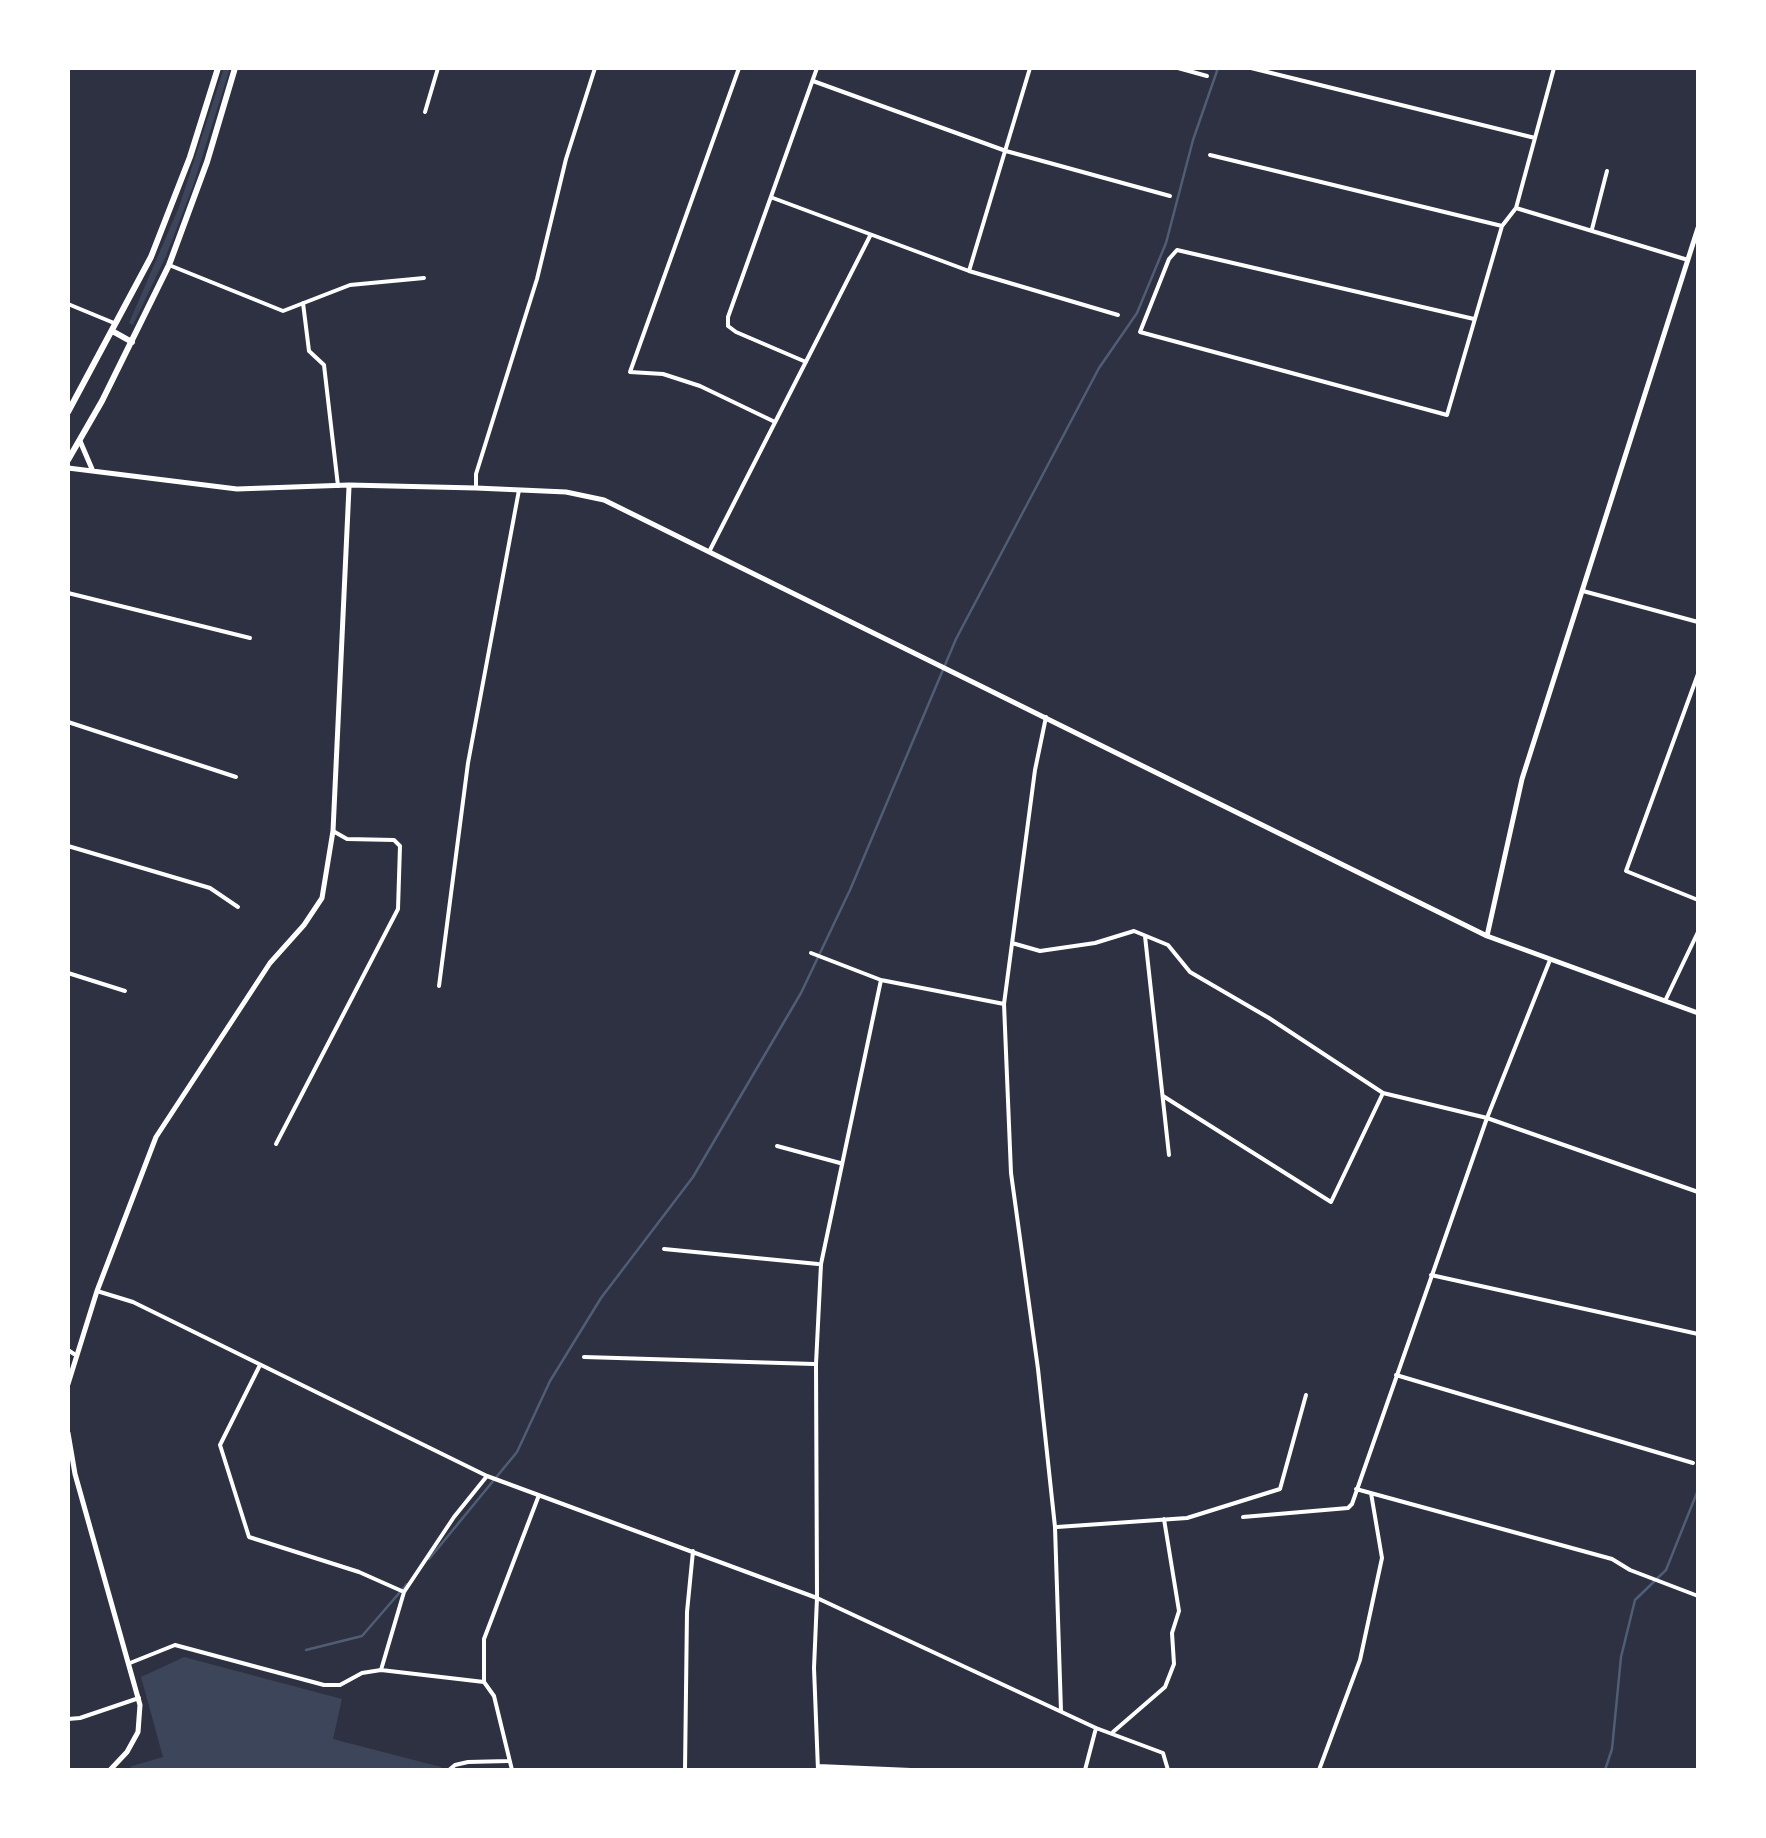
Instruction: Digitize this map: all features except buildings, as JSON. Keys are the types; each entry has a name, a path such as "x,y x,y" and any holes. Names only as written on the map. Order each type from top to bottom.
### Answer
{"highway":[{"path":"68,412 116,328 170,214 218,68"},
{"path":"68,460 169,265 208,162 235,68"},
{"path":"116,328 132,342"}],"street":[{"path":"425,112 438,68"},
{"path":"476,488 476,474 537,278 566,159 595,68"},
{"path":"739,68 630,372 663,374 700,386 775,422"},
{"path":"806,362 728,326 728,317 817,68"},
{"path":"970,271 1030,68"},
{"path":"1178,68 1207,76"},
{"path":"1251,68 1535,138"},
{"path":"1474,320 1177,250 1140,332 1447,416 1502,226 1516,208 1554,68"},
{"path":"812,81 1006,152 1170,196"},
{"path":"1210,155 1502,226"},
{"path":"1592,230 1606,171"},
{"path":"772,198 970,271 1118,315"},
{"path":"1516,208 1688,260"},
{"path":"1488,936 1522,779 1698,228"},
{"path":"710,550 870,236"},
{"path":"169,265 283,312 350,285 424,278"},
{"path":"303,303 308,351 324,364 338,486"},
{"path":"68,304 116,328"},
{"path":"80,440 92,470"},
{"path":"68,468 238,488 476,488 594,497 710,550 1488,936 1698,1013"},
{"path":"68,1384 71,1352 162,1125 270,963 317,907 327,878 333,831 349,485"},
{"path":"439,986 468,762 518,490"},
{"path":"1583,590 1698,622"},
{"path":"68,593 250,638"},
{"path":"1698,674 1626,872 1698,900"},
{"path":"1046,717 1035,770 1004,1004 1011,1173 1055,1528 1061,1712"},
{"path":"68,722 236,777"},
{"path":"276,1144 398,909 400,846 394,840 347,838 333,831"},
{"path":"68,846 210,888 238,908"},
{"path":"1012,943 1040,951 1134,931 1168,945 1190,972 1383,1093 1488,1118 1698,1192"},
{"path":"1665,1001 1698,932"},
{"path":"1145,936 1169,1155"},
{"path":"811,954 882,980 1004,1004"},
{"path":"1243,1517 1348,1508 1488,1118 1550,960"},
{"path":"68,973 125,991"},
{"path":"882,980 820,1264 814,1668 818,1768 911,1770"},
{"path":"1163,1096 1331,1202 1383,1093"},
{"path":"777,1146 840,1164"},
{"path":"664,1249 820,1264"},
{"path":"1431,1275 1698,1334"},
{"path":"96,1291 133,1302 487,1476 817,1598 1096,1728 1163,1754 1168,1770"},
{"path":"584,1358 816,1364"},
{"path":"260,1365 220,1445 248,1536 360,1572 404,1592"},
{"path":"1396,1375 1693,1464"},
{"path":"1055,1528 1187,1518 1280,1490 1306,1396"},
{"path":"68,1432 75,1474 139,1698 138,1732 127,1752 110,1770"},
{"path":"380,1670 404,1592 487,1476"},
{"path":"1356,1489 1612,1559 1698,1596"},
{"path":"1319,1770 1360,1660 1382,1558 1370,1493"},
{"path":"512,1770 494,1696 484,1682 484,1639 539,1496"},
{"path":"1112,1734 1165,1687 1174,1664 1172,1633 1179,1611 1164,1519"},
{"path":"685,1770 693,1551"},
{"path":"130,1662 176,1645 324,1685 340,1685 362,1673 380,1670 484,1682"},
{"path":"68,1718 80,1718 139,1698"},
{"path":"1086,1770 1096,1728"},
{"path":"449,1770 468,1762 508,1761"}],"shaded area":[{"path":"224,68 230,68 193,186 133,325 129,323 179,207"},
{"path":"184,1657 342,1699 333,1739 441,1770 128,1770 163,1757 141,1677"}],"waterway":[{"path":"429,1559 517,1452 550,1381 601,1298 693,1177 801,993 850,890 956,639 1099,368 1137,313 1166,243 1193,140 1218,68"},
{"path":"1605,1770 1612,1749 1621,1657 1635,1600 1666,1570 1698,1490"},
{"path":"306,1650 362,1636 407,1584"}]}
